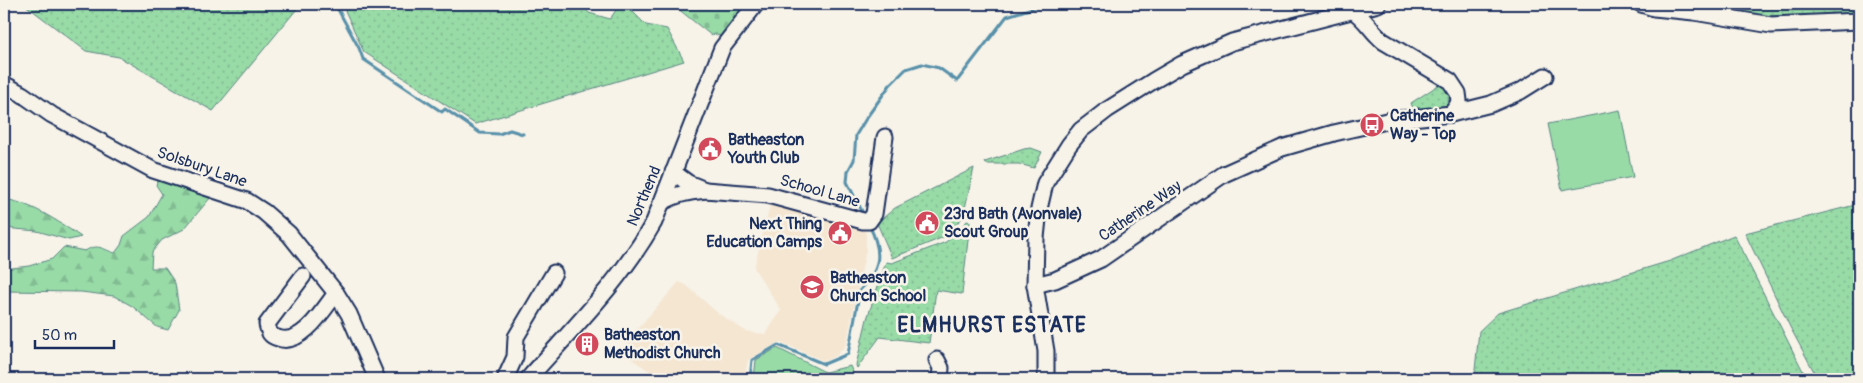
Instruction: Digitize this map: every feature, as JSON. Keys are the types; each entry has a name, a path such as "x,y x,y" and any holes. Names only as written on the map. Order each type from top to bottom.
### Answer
{"street":[{"name":"Northend","path":"528,379 618,276 644,240 654,222 722,48 756,4"},
{"path":"1046,379 1046,351 1036,285 1036,238 1039,209 1045,183 1081,130 1129,95 1182,64 1232,42 1378,4"},
{"path":"1641,4 1654,8 1694,12 1771,25 1859,21"},
{"path":"1352,10 1361,15 1373,33 1383,41 1450,82 1458,93 1459,100 1451,114"},
{"name":"Catherine Way","path":"1036,285 1054,280 1100,259 1224,174 1282,148 1334,133 1391,120 1451,114 1491,104 1521,91 1545,76"},
{"name":"Solsbury Lane","path":"4,84 60,120 153,170 247,201 264,212 289,234 336,293 349,314 377,379"},
{"name":"School Lane","path":"661,203 670,197 685,192 705,190 768,194 866,221 874,214 885,137"},
{"name":"School Lane","path":"673,172 688,184 705,190"},
{"path":"505,379 515,358 516,338 554,273"},
{"path":"304,276 267,324 269,333 273,337 283,340 293,339 304,332 316,320 336,293"},
{"path":"937,360 941,368 940,379"}],"shaded area":[{"name":"Batheaston Church School","path":"772,198 863,224 866,235 866,250 846,345 836,356 824,361 780,342 748,360 744,379 662,379 622,353 630,337 679,282 686,285 719,314 744,330 766,334 781,310 754,268"}],"green space":[{"path":"24,4 301,4 213,111 119,57 86,51"},
{"path":"342,4 580,4 589,13 610,19 618,7 625,4 646,25 667,29 684,61 475,124 364,52"},
{"path":"672,4 748,4 723,37 714,34 712,36"},
{"path":"1691,4 1859,4 1859,14 1759,16"},
{"path":"1440,84 1448,90 1450,95 1446,108 1414,111 1411,103"},
{"path":"1620,110 1633,177 1562,190 1548,124"},
{"path":"1031,148 1042,152 1034,168 1019,164 986,164 985,162 1024,149"},
{"path":"974,168 963,217 944,237 892,258 877,223 895,208"},
{"path":"158,179 211,197 184,229 162,240 152,252 151,268 165,268 175,283 179,310 168,330 157,327 132,306 114,296 81,292 4,291 4,269 29,266 52,259 64,247 85,251 97,247 115,253 121,245 124,236 149,217 162,194 156,185"},
{"path":"4,199 24,204 54,219 81,237 69,240 37,231 4,228"},
{"path":"1859,204 1859,379 1818,379 1790,327 1745,233"},
{"path":"967,221 970,222 962,294 936,290 929,343 880,337 857,368 856,365 867,319 886,262 892,263 946,242"},
{"path":"1734,235 1807,379 1479,379 1475,370 1479,331 1498,313 1670,261"},
{"path":"777,348 825,372 850,366 853,373 852,379 754,379 756,360"}],"waterway":[{"path":"335,4 363,59 442,112 445,109 480,133 499,134 510,130 523,134"},
{"path":"864,215 847,182 848,171 854,160 856,135 890,85 906,69 922,64 939,68 957,81 1007,16 1045,4"},
{"path":"750,379 752,360 778,345 824,364 848,354 860,290 873,275 878,259 876,243 869,225"}],"place":[{"name":"Catherine Way - Top","path":"1372,125"},
{"name":"Batheaston Youth Club","path":"710,149"},
{"name":"23rd Bath (Avonvale) Scout Group","path":"927,223"},
{"name":"Next Thing Education Camps","path":"840,233"},
{"name":"Batheaston Church School","path":"812,287"},
{"name":"Batheaston Methodist Church","path":"587,344"}],"district":[{"name":"ELMHURST ESTATE","path":"992,325"}]}
